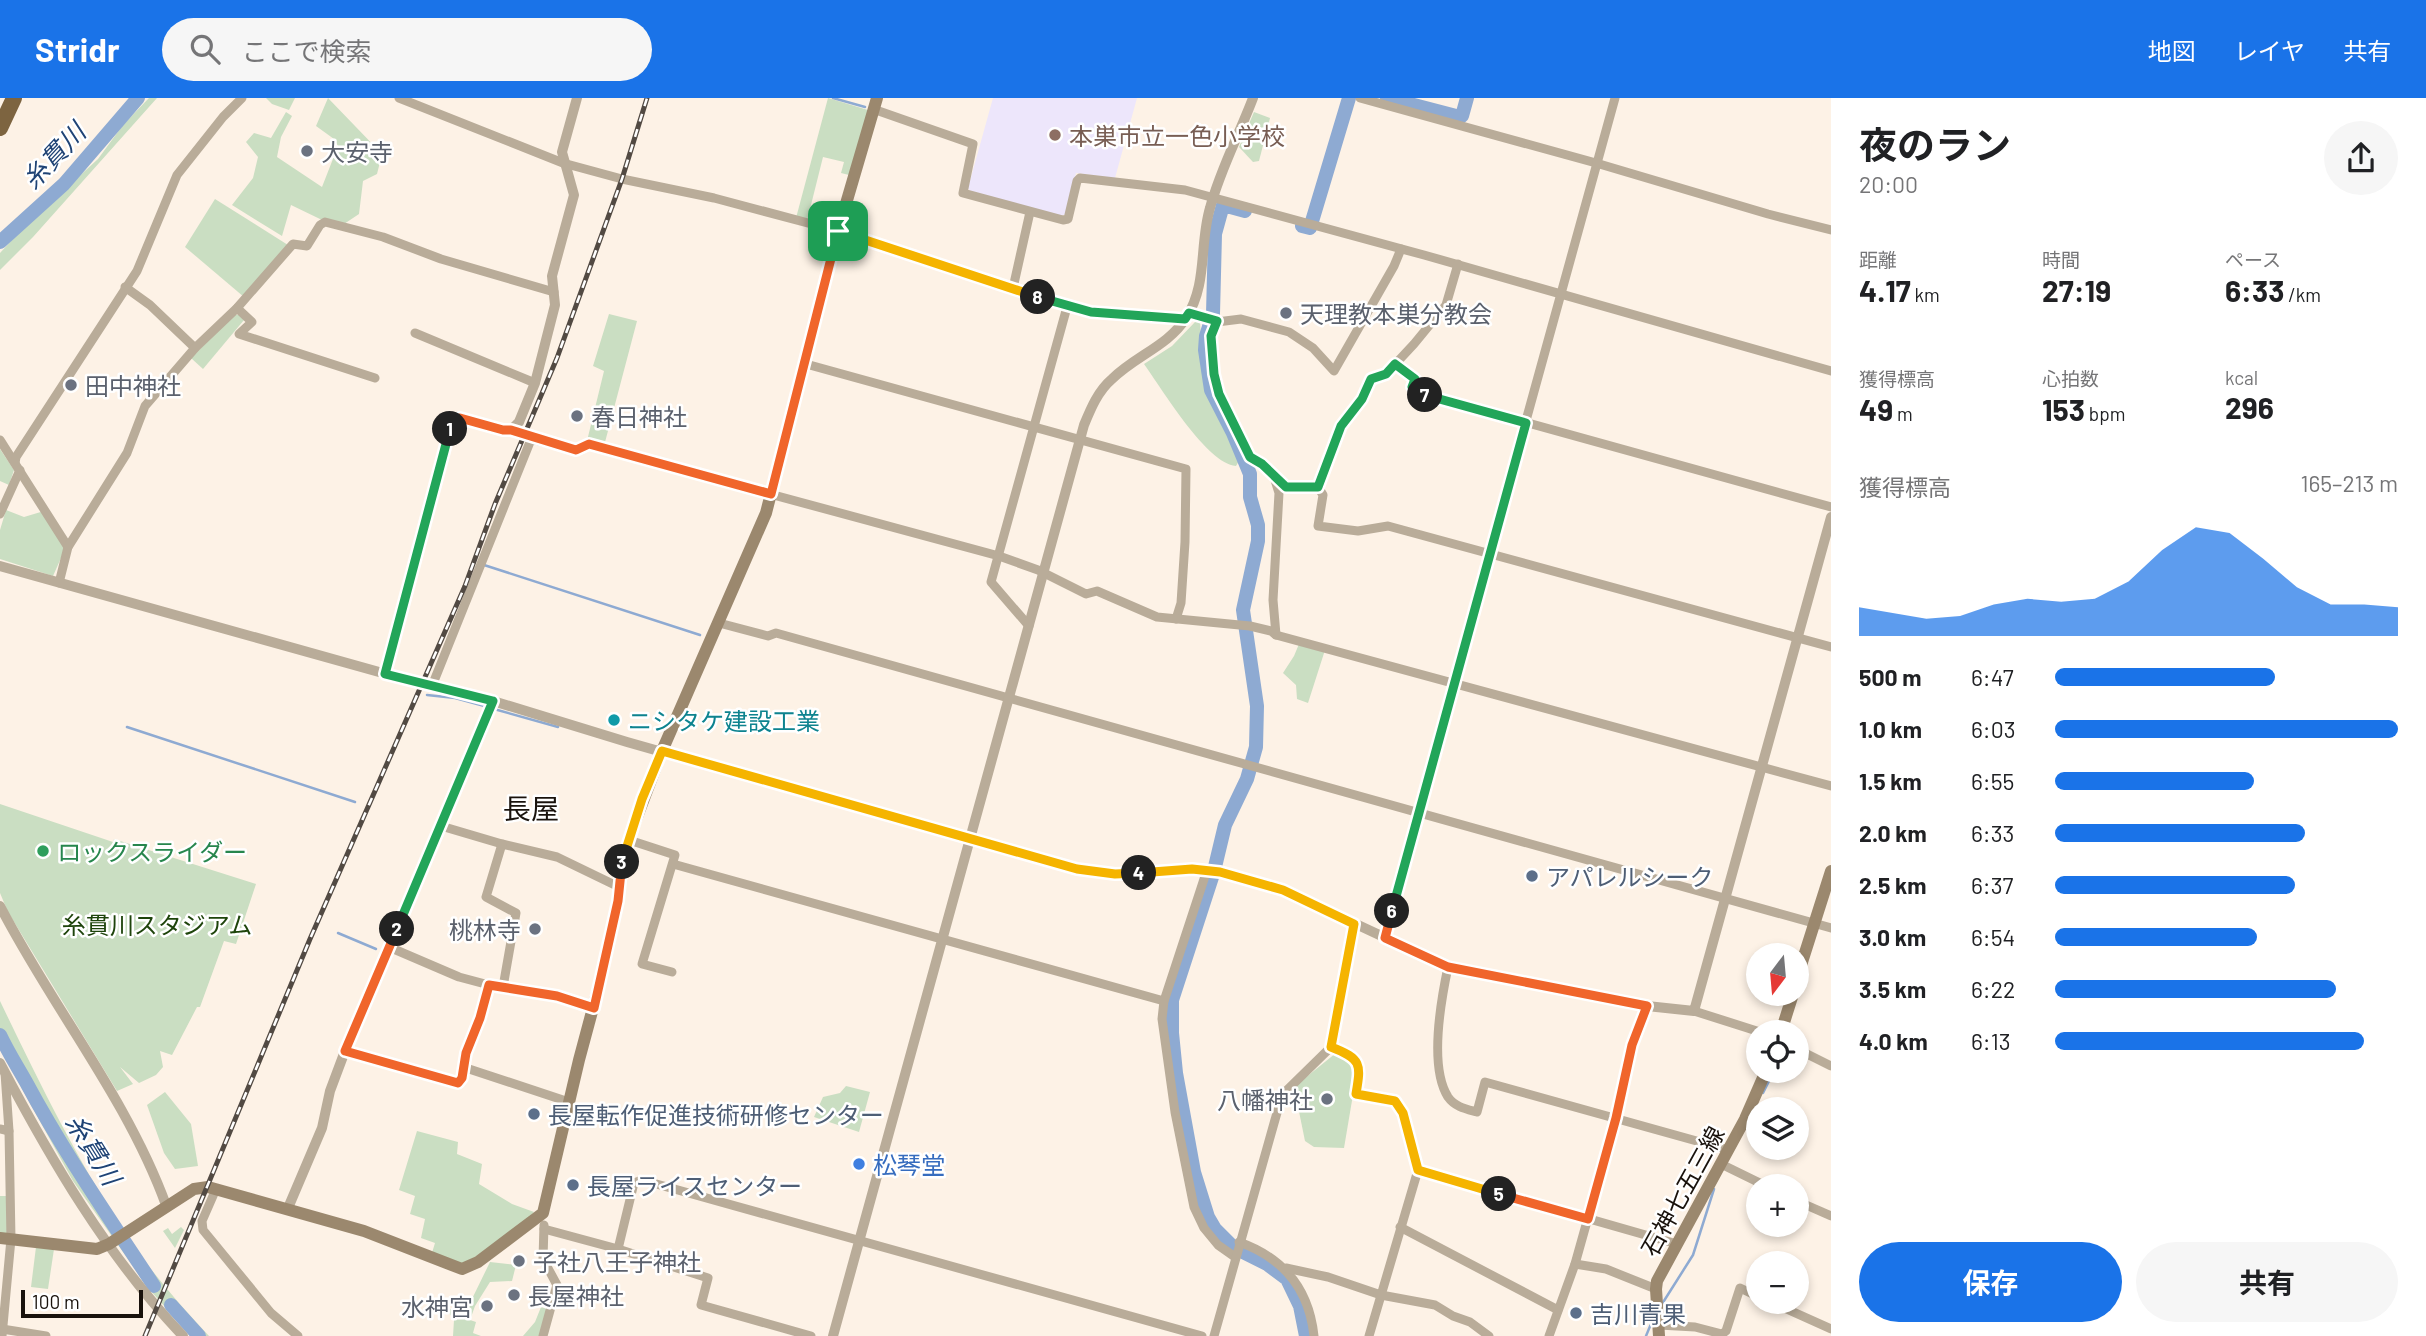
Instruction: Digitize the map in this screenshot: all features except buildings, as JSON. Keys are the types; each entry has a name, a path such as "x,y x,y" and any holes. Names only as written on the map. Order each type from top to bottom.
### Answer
{"highway":[{"path":"0,128 13,98"}],"main road":[{"path":"5,1238 92,1250 111,1242 194,1189 216,1189 364,1231 461,1269 478,1262 543,1213 594,1008 629,839 662,751 766,513 838,231 875,104"},
{"path":"1808,943 1831,872"},
{"name":"石神七五三線","path":"1659,1331 1657,1281 1729,1150 1760,1083"}],"street":[{"path":"0,514 17,467 16,457 137,271 177,174 242,98"},
{"path":"399,98 564,163 622,179 714,198 838,231 1068,307 1091,312 1187,316 1217,321 1241,319 1290,332 1312,348 1334,370 1394,266 1401,249"},
{"path":"511,430 519,422 535,383 555,305 552,276 574,195 562,152 577,98"},
{"path":"833,1336 1091,408 1110,380 1166,340 1187,316 1201,279 1206,226 1213,198 1253,98"},
{"path":"1360,98 1596,163 1768,215 1831,230"},
{"path":"1385,938 1615,98"},
{"path":"875,104 973,144 963,193 1030,212 1069,219 1077,181 1080,178 1185,190 1831,370"},
{"path":"1013,288 1030,212"},
{"path":"59,583 68,547 127,453 145,406 195,348 237,309 293,244 307,246 320,225 326,222 383,237 441,259 554,292"},
{"path":"1318,487 1341,426 1362,399 1371,379 1386,374 1446,305 1458,264"},
{"path":"125,288 150,305 195,348"},
{"path":"1029,626 991,582 1068,307"},
{"path":"237,309 252,322 239,334 375,378"},
{"path":"1217,321 1211,336 1214,374 1219,394 1250,457 1262,464 1286,487 1318,487"},
{"path":"415,333 535,383"},
{"path":"806,364 1186,470 1181,603 1176,619"},
{"path":"1395,364 1415,379 1412,387 1416,392 1831,507"},
{"path":"385,674 452,424 460,418 576,450 589,444 999,556 1044,573 1086,594 1097,591 1157,617 1270,631 1276,635 1453,684 1831,786"},
{"path":"432,686 532,437"},
{"path":"0,440 68,547"},
{"path":"1273,475 1279,493 1273,600 1276,635"},
{"path":"1318,487 1323,495 1318,526 1358,531 1388,526 1831,647"},
{"path":"1694,1011 1831,517"},
{"path":"0,566 385,674 493,701 585,730 1098,873 1207,870 1220,872 1283,890 1448,967 1647,1006 1694,1011 1746,1028"},
{"path":"719,623 768,636 776,633 1831,929"},
{"path":"288,1208 322,1128 330,1091 345,1051 493,701"},
{"path":"441,826 557,857 619,887"},
{"path":"629,839 675,855 642,964 671,972"},
{"path":"502,844 486,897 516,913 503,986"},
{"path":"673,864 1164,1001"},
{"path":"1207,870 1164,1001 1162,1019 1175,1112 1194,1207 1204,1228 1218,1245 1235,1258"},
{"path":"0,906 22,949 120,1106 153,1168 166,1205"},
{"path":"1214,1336 1282,1095 1331,1047 1354,924"},
{"path":"389,947 460,977 489,985 557,996 594,1008"},
{"path":"1448,967 1437,1026 1443,1086 1457,1106 1476,1112 1485,1082 1729,1150"},
{"path":"345,1051 458,1083 462,1078 463,1067 489,985"},
{"path":"1549,1336 1575,1264 1616,1118 1632,1045 1647,1006"},
{"path":"1331,1047 1356,1060 1360,1068 1356,1094 1395,1101 1403,1113 1418,1170 1369,1336"},
{"path":"1809,1055 1831,1066"},
{"path":"2,1067 5,1238 2,1332 46,1336"},
{"path":"2,1067 75,1197 111,1242 156,1308 183,1336"},
{"path":"463,1067 569,1102"},
{"path":"1721,1164 1746,1176"},
{"path":"1418,1170 1677,1244"},
{"path":"618,1249 634,1184 642,1180 1202,1336"},
{"path":"216,1189 202,1222 202,1230 271,1313 298,1336"},
{"path":"1809,1206 1831,1216"},
{"path":"542,1336 557,1285 543,1259 543,1213"},
{"path":"1400,1227 1558,1310"},
{"path":"544,1228 708,1278 701,1305 811,1336"},
{"path":"1239,1242 1271,1257 1286,1268 1307,1301 1314,1336"},
{"path":"1575,1264 1606,1269 1656,1289"},
{"path":"1286,1268 1328,1277 1381,1295 1435,1306 1470,1322 1489,1336"},
{"path":"1659,1331 1695,1327 1721,1334 1727,1331 1740,1288 1746,1291"},
{"path":"1798,1314 1831,1329"}],"shaded area":[{"name":"本巣市立一色小学校","path":"993,98 1137,98 1115,178 1076,173 1066,214 1061,216 971,192 968,188"}],"green space":[{"path":"149,98 157,98 33,237 0,270 0,253 28,223 98,159 123,125"},
{"path":"266,98 295,98 289,110 272,104"},
{"path":"328,98 382,154 377,174 363,181 359,214 344,224 320,219 291,205 282,236 232,205 253,178 258,157 246,142 254,133 271,138 286,112 292,116 281,137 277,157 322,187 338,146 334,139 316,126"},
{"path":"828,98 868,110 849,175 841,173 844,162 823,157 807,221 796,218"},
{"path":"1254,112 1270,118 1259,161 1253,162 1239,147"},
{"path":"215,199 288,245 244,297 185,247"},
{"path":"609,314 637,321 604,446 587,441 604,371 593,366"},
{"path":"234,315 239,315 244,320 203,369 191,358"},
{"path":"1195,322 1200,322 1210,398 1234,440 1239,461 1236,466 1224,462 1199,439 1144,364 1172,346"},
{"path":"0,449 14,470 9,485 0,481"},
{"path":"6,510 24,517 44,511 65,549 53,576 0,559 0,530"},
{"path":"1299,644 1325,650 1308,703 1297,699 1296,685 1283,673"},
{"name":"糸貫川スタジアム","path":"0,804 113,842 114,839 256,884 236,944 224,941 200,1007 197,1007 172,1055 160,1051 163,1067 156,1075 139,1083 120,1067 133,1084 117,1091 8,912 0,893"},
{"path":"0,1001 57,1116 104,1200 151,1270 209,1336 191,1336 149,1289 73,1181 0,1049"},
{"path":"1336,1053 1350,1059 1357,1071 1344,1148 1314,1147 1305,1141 1294,1087"},
{"path":"846,1086 870,1092 859,1132 814,1117 823,1097 840,1093"},
{"path":"165,1092 191,1124 198,1166 175,1169 164,1153 147,1105"},
{"path":"417,1131 458,1142 457,1154 482,1164 479,1184 512,1204 534,1212 500,1242 461,1264 431,1256 435,1243 421,1238 425,1219 410,1214 415,1196 399,1190"},
{"path":"0,1196 7,1196 7,1234 0,1234"},
{"path":"181,1227 184,1230 175,1248 163,1231 168,1228 172,1234"},
{"path":"36,1247 54,1249 48,1289 31,1287"},
{"path":"490,1262 516,1265 512,1281 490,1282 475,1306 470,1320 476,1322 473,1333 481,1336 453,1336 454,1320 447,1310 469,1305"},
{"path":"541,1307 547,1309 540,1336 523,1336 535,1322"}],"waterway":[{"name":"糸貫川","path":"0,242 64,184 138,98"},
{"path":"833,98 865,107"},
{"path":"1302,226 1310,228 1349,98"},
{"path":"1387,98 1460,117 1467,98"},
{"path":"1245,211 1223,205 1215,234 1213,314 1205,350 1211,390 1250,474 1250,497 1258,525 1258,541 1243,610 1257,706 1256,747 1247,779 1225,825 1214,871 1172,1000 1172,1033 1176,1073 1194,1172 1208,1217 1215,1229 1233,1247 1267,1264 1287,1279 1300,1306 1306,1336"},
{"path":"534,443 568,452"},
{"path":"484,565 700,635"},
{"path":"427,695 455,698 488,707"},
{"path":"494,709 558,727"},
{"path":"127,727 355,802"},
{"path":"338,933 376,949"},
{"name":"糸貫川","path":"0,1035 56,1134 154,1286"},
{"path":"1763,1093 1768,1083"},
{"path":"1662,1304 1693,1255 1714,1189"},
{"name":"糸貫川","path":"171,1305 199,1336"},
{"path":"1646,1336 1653,1319"}],"railway":[{"path":"145,1336 310,939 465,586 495,504 557,358 622,179 647,98"}],"place":[{"name":"本巣市立一色小学校","path":"1055,135"},
{"name":"大安寺","path":"307,151"},
{"name":"天理教本巣分教会","path":"1286,313"},
{"name":"田中神社","path":"71,385"},
{"name":"春日神社","path":"577,416"},
{"name":"ニシタケ建設工業","path":"614,720"},
{"name":"ロックスライダー","path":"43,851"},
{"name":"アパレルシーク","path":"1532,876"},
{"name":"桃林寺","path":"535,929"},
{"name":"八幡神社","path":"1327,1099"},
{"name":"長屋転作促進技術研修センター","path":"534,1114"},
{"name":"松琴堂","path":"859,1164"},
{"name":"長屋ライスセンター","path":"573,1185"},
{"name":"子社八王子神社","path":"519,1261"},
{"name":"長屋神社","path":"514,1295"},
{"name":"水神宮","path":"487,1306"},
{"name":"吉川青果","path":"1576,1313"}],"district":[{"name":"長屋","path":"531,808"}],"route":[{"path":"838,231 1068,307 1091,312 1185,319 1189,313 1217,321 1211,336 1214,374 1219,394 1250,457 1262,464 1286,487 1318,487 1341,426 1362,399 1371,379 1386,374 1395,364 1415,379 1412,387 1416,392 1526,423 1385,938 1448,967 1647,1006 1632,1045 1616,1118 1588,1219 1418,1170 1403,1113 1395,1101 1356,1094 1360,1068 1356,1060 1331,1047 1354,924 1283,890 1220,872 1192,869 1098,873 1054,863 662,751 642,799 622,864 618,901 594,1008 557,996 489,985 466,1053 462,1078 458,1083 345,1051 493,701 385,674 452,424 460,418 576,450 589,444 771,494 838,231"}]}
